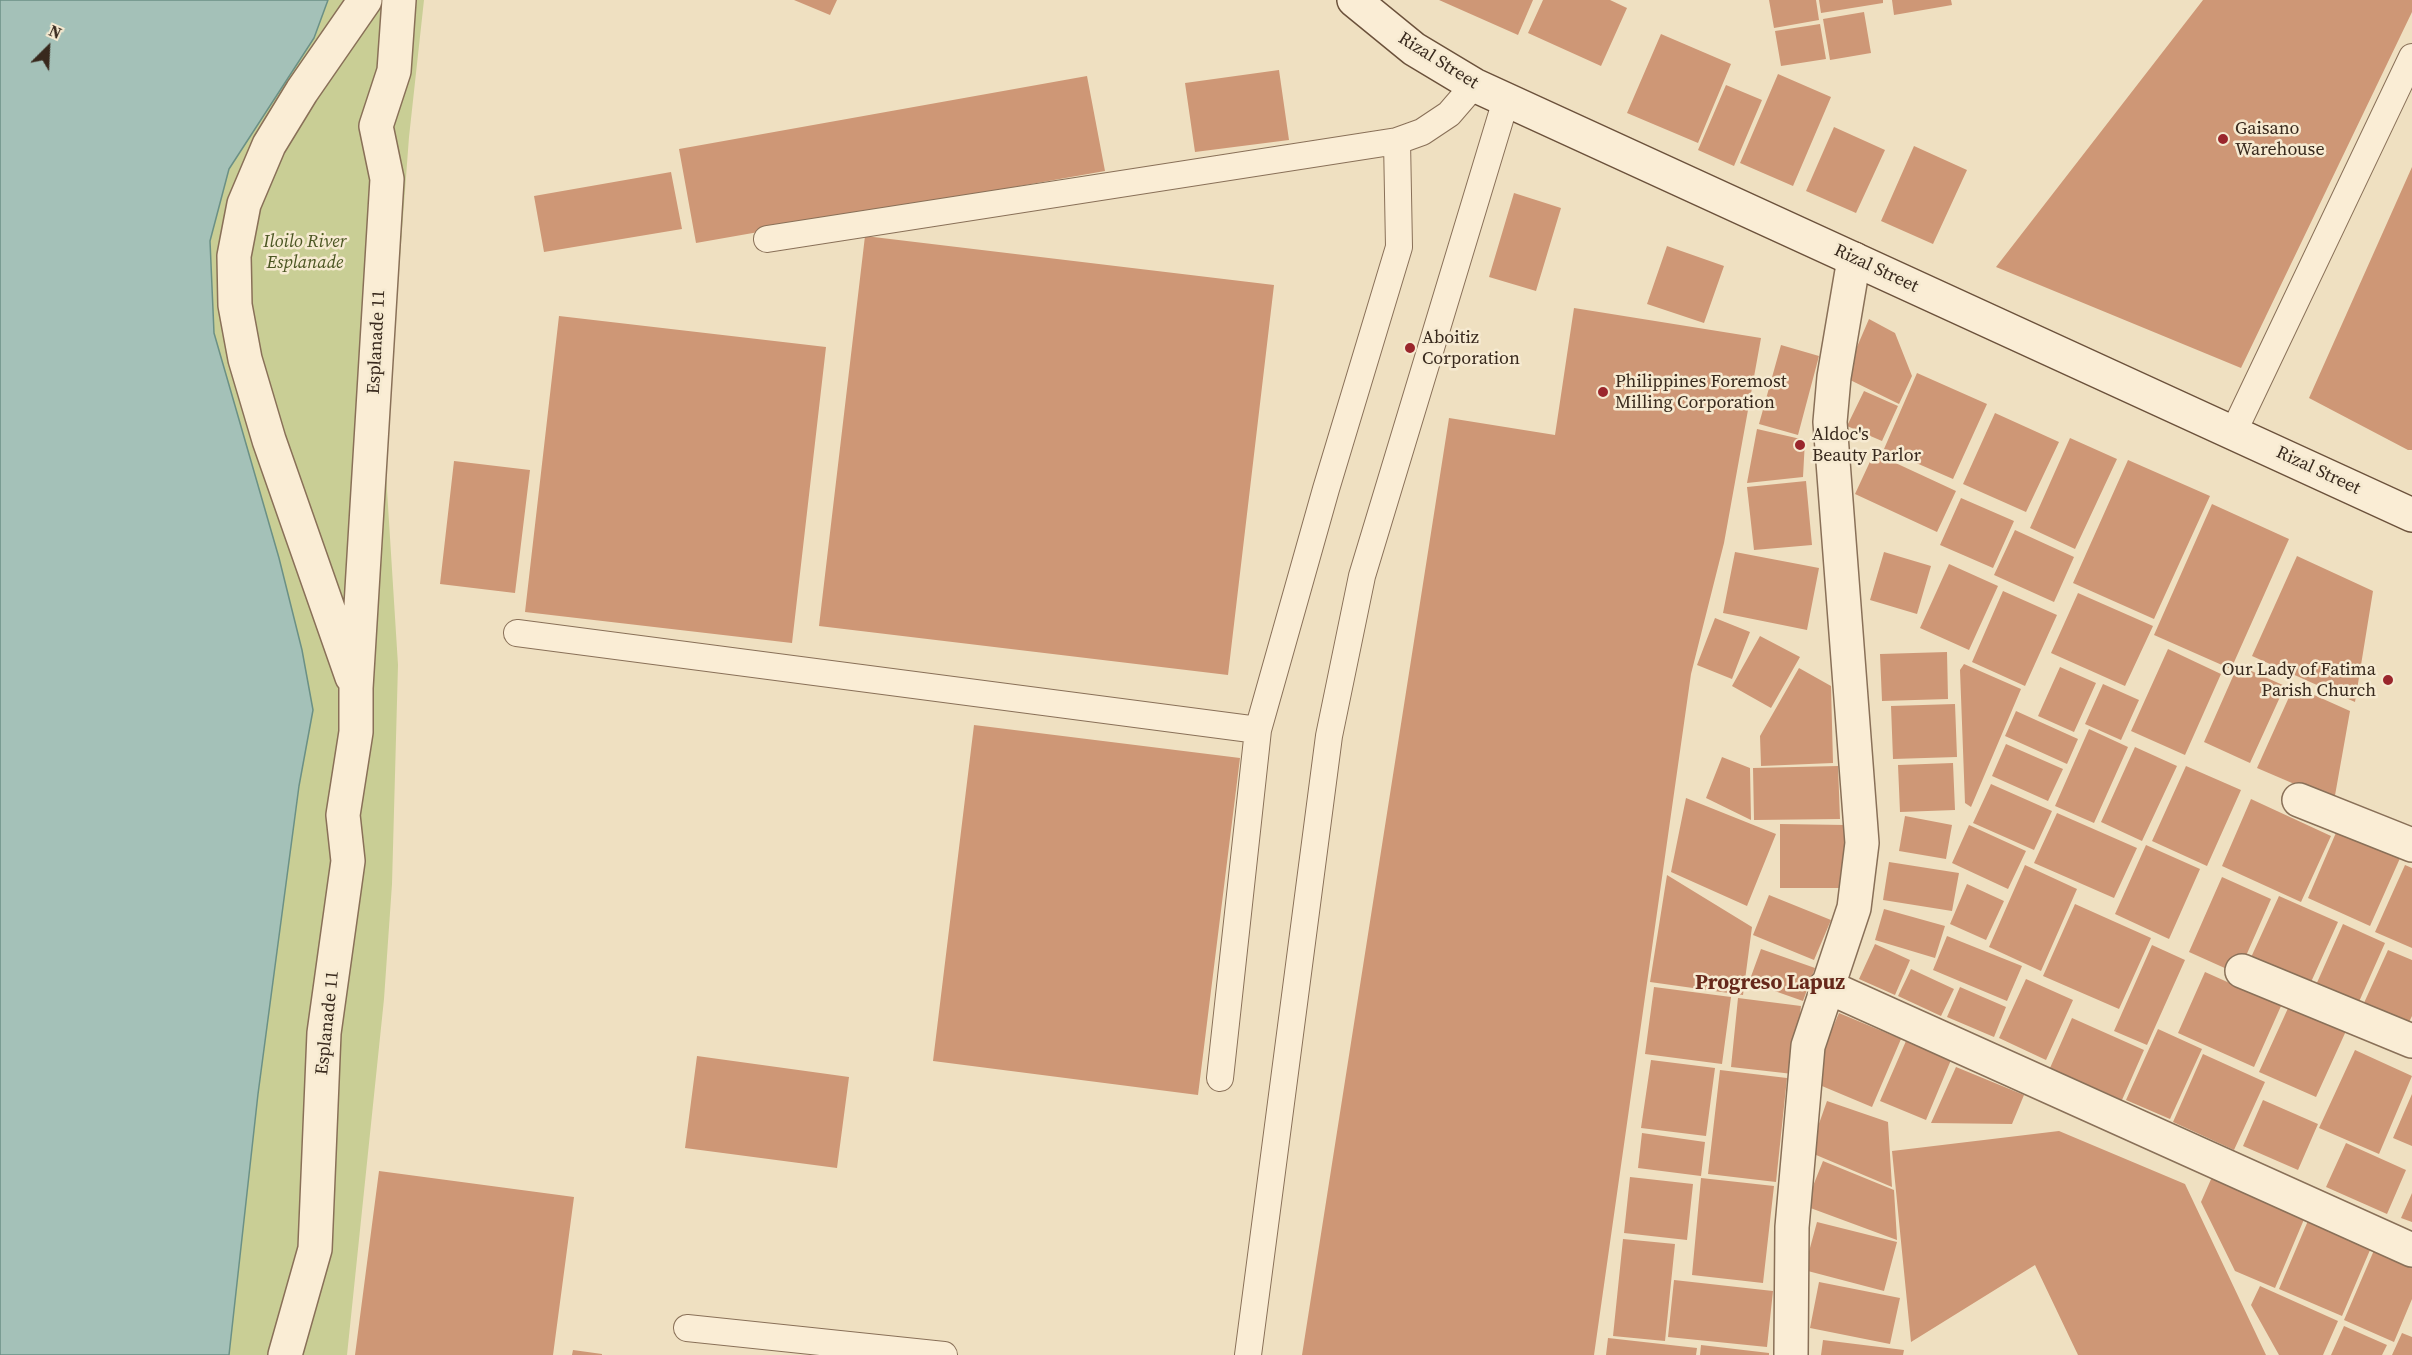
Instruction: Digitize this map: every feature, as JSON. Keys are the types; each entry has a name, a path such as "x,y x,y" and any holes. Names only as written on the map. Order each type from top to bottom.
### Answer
{"street":[{"name":"Esplanade 11","path":"356,688 269,440 245,359 235,305 234,256 244,204 269,145 302,91 365,0"},
{"name":"Esplanade 11","path":"285,1355 315,1249 324,1033 348,861 343,815 356,732 356,688 387,179 376,126 394,71 399,0"},
{"name":"Rizal Street","path":"1354,0 1414,49 1474,85 2234,431 2412,515"},
{"path":"1791,1355 1792,1227 1808,1046 1826,986 1854,908 1863,843 1830,422 1834,377 1854,259"},
{"path":"2299,800 2412,844"},
{"path":"2242,971 2412,1041"},
{"path":"1826,986 2412,1250"}],"lane":[{"path":"2234,431 2412,57"},
{"path":"767,238 1397,141 1422,132 1449,114 1474,85"},
{"path":"1248,1355 1329,736 1362,576 1506,100"},
{"path":"1220,1078 1258,730 1326,489 1399,247 1397,141"},
{"path":"517,633 1258,730"},
{"path":"687,1328 944,1355"}],"green space":[{"name":"Iloilo River Esplanade","path":"328,0 424,0 409,137 385,458 398,665 392,884 384,999 347,1355 229,1355 258,1094 299,786 313,710 302,650 279,558 214,333 210,241 229,169 314,38"}],"water":[{"path":"0,0 328,0 314,38 229,169 210,241 214,333 279,558 302,650 313,710 299,786 258,1094 229,1355 0,1355"}],"building":[{"path":"794,0 837,0 830,15"},
{"path":"1439,0 1533,0 1518,35"},
{"path":"1543,0 1610,0 1627,8 1601,66 1528,33"},
{"path":"1769,0 1816,0 1819,20 1774,28"},
{"path":"1819,0 1883,0 1883,3 1821,13"},
{"path":"1892,0 1951,0 1952,5 1894,15"},
{"name":"Gaisano Warehouse","path":"2203,0 2412,0 2412,12 2241,368 1996,267"},
{"path":"1864,12 1871,53 1830,60 1823,19"},
{"path":"1820,24 1826,59 1781,66 1775,31"},
{"path":"1661,34 1731,64 1698,143 1627,113"},
{"path":"1279,70 1289,140 1195,152 1185,83"},
{"path":"1778,74 1831,97 1793,186 1740,163"},
{"path":"1087,76 1105,171 696,243 679,149"},
{"path":"1726,85 1762,100 1734,166 1698,150"},
{"path":"1834,127 1885,150 1856,213 1806,191"},
{"path":"1914,146 1967,170 1933,244 1881,221"},
{"path":"2412,167 2412,450 2408,450 2309,398"},
{"path":"671,172 682,229 544,252 534,196"},
{"path":"1514,193 1561,208 1536,291 1489,277"},
{"path":"865,236 1274,285 1228,675 819,626"},
{"path":"1667,246 1724,266 1704,323 1647,304"},
{"path":"1574,308 1761,338 1724,543 1691,674 1594,1355 1302,1355 1449,418 1555,435"},
{"path":"559,316 826,347 792,643 525,612"},
{"path":"1869,319 1895,333 1912,376 1899,404 1844,377"},
{"path":"1781,345 1819,356 1798,435 1759,424"},
{"path":"1917,373 1987,404 1953,479 1884,449"},
{"path":"1864,391 1898,406 1882,441 1847,426"},
{"path":"1995,413 2059,442 2026,512 1963,484"},
{"path":"1757,429 1805,440 1803,477 1747,483"},
{"path":"2070,438 2117,459 2075,549 2030,528"},
{"path":"1874,453 1956,491 1937,532 1855,494"},
{"path":"2128,460 2210,496 2154,619 2073,583"},
{"path":"454,461 530,470 515,593 440,584"},
{"path":"1806,481 1812,545 1754,550 1747,487"},
{"path":"1961,498 2014,521 1993,568 1940,545"},
{"path":"2212,504 2289,539 2231,669 2154,635"},
{"path":"2015,530 2074,557 2054,602 1994,575"},
{"path":"1735,552 1819,568 1807,630 1723,613"},
{"path":"1884,552 1931,566 1917,614 1870,600"},
{"path":"2297,556 2373,591 2355,702 2252,656"},
{"path":"1949,564 1998,586 1969,650 1920,628"},
{"path":"2003,591 2057,615 2025,686 1972,662"},
{"path":"2078,593 2153,626 2125,686 2051,653"},
{"path":"1715,618 1750,632 1732,679 1697,665"},
{"path":"1760,636 1800,657 1771,708 1732,686"},
{"path":"2168,649 2221,674 2185,755 2131,731"},
{"path":"1947,652 1948,699 1882,701 1880,654"},
{"path":"1964,664 2021,689 1971,807 1965,803 1960,670"},
{"path":"2238,665 2285,686 2250,763 2204,742"},
{"path":"2060,667 2096,683 2074,732 2038,716"},
{"path":"1799,668 1831,686 1833,763 1761,766 1760,736"},
{"path":"2103,684 2139,700 2121,740 2085,724"},
{"path":"2294,686 2350,711 2334,801 2257,768"},
{"path":"1955,704 1957,757 1893,759 1891,706"},
{"path":"2016,711 2078,739 2067,764 2005,736"},
{"path":"974,725 1240,758 1198,1095 933,1061"},
{"path":"2089,729 2128,747 2094,823 2055,806"},
{"path":"2006,744 2063,769 2048,801 1992,776"},
{"path":"2135,747 2177,766 2142,841 2101,822"},
{"path":"1722,757 1750,768 1751,820 1706,798"},
{"path":"1953,763 1955,810 1900,812 1898,765"},
{"path":"1838,766 1840,819 1754,820 1753,768"},
{"path":"2186,766 2241,790 2207,866 2152,841"},
{"path":"1991,784 2052,811 2034,850 1973,823"},
{"path":"1686,798 1776,834 1747,906 1671,872"},
{"path":"2251,799 2331,836 2301,902 2222,866"},
{"path":"2057,813 2137,848 2114,898 2034,863"},
{"path":"1905,816 1952,825 1946,859 1899,851"},
{"path":"1780,824 1846,825 1845,888 1780,888"},
{"path":"1969,825 2026,851 2008,889 1952,863"},
{"path":"2338,828 2401,856 2370,926 2308,898"},
{"path":"2146,845 2200,869 2169,939 2115,914"},
{"path":"1889,862 1959,873 1952,911 1883,900"},
{"path":"2025,865 2077,889 2041,971 1989,947"},
{"path":"2405,865 2412,868 2412,948 2375,932"},
{"path":"1667,875 1752,927 1743,995 1650,982"},
{"path":"2222,877 2271,899 2238,974 2189,952"},
{"path":"1967,884 2004,901 1986,940 1950,924"},
{"path":"1769,895 1831,920 1814,960 1753,935"},
{"path":"2279,896 2338,922 2307,991 2248,964"},
{"path":"2075,904 2151,938 2119,1009 2043,976"},
{"path":"1884,909 1945,926 1935,958 1875,940"},
{"path":"2343,924 2385,943 2354,1013 2312,994"},
{"path":"1947,936 2022,966 2007,1001 1933,970"},
{"path":"1875,944 1910,960 1895,995 1859,979"},
{"path":"2152,945 2185,960 2147,1045 2114,1031"},
{"path":"1761,949 1815,968 1803,1001 1749,982"},
{"path":"2388,950 2412,960 2412,1016 2403,1034 2359,1014"},
{"path":"1911,969 1954,989 1941,1016 1898,996"},
{"path":"2205,972 2281,1006 2254,1067 2178,1033"},
{"path":"2026,979 2073,1000 2046,1060 1999,1038"},
{"path":"1654,987 1731,997 1722,1064 1645,1054"},
{"path":"1960,987 2006,1007 1994,1037 1947,1017"},
{"path":"1738,998 1801,1006 1793,1074 1731,1067"},
{"path":"2289,1006 2346,1031 2316,1097 2259,1072"},
{"path":"1839,1013 1901,1039 1872,1107 1810,1081"},
{"path":"2072,1018 2144,1050 2122,1100 2050,1068"},
{"path":"2158,1029 2202,1049 2170,1119 2126,1100"},
{"path":"1906,1041 1951,1060 1926,1120 1880,1101"},
{"path":"2355,1050 2412,1076 2379,1154 2319,1128"},
{"path":"2203,1054 2265,1082 2234,1150 2173,1122"},
{"path":"697,1056 849,1077 837,1168 685,1148"},
{"path":"1651,1060 1715,1068 1706,1136 1641,1128"},
{"path":"1956,1067 2024,1095 2012,1124 1931,1123"},
{"path":"1720,1070 1787,1078 1776,1182 1708,1174"},
{"path":"2412,1094 2412,1146 2393,1138"},
{"path":"2263,1100 2318,1124 2298,1170 2243,1146"},
{"path":"1827,1101 1888,1122 1892,1187 1809,1152"},
{"path":"2059,1131 2185,1184 2266,1355 2078,1355 2035,1265 1911,1342 1892,1151"},
{"path":"1642,1133 1705,1142 1701,1176 1638,1168"},
{"path":"2346,1143 2406,1170 2387,1214 2326,1187"},
{"path":"1823,1161 1894,1190 1897,1240 1805,1206"},
{"path":"379,1171 574,1197 553,1355 355,1355"},
{"path":"1630,1177 1693,1184 1687,1240 1624,1233"},
{"path":"2212,1177 2305,1217 2275,1288 2235,1271 2201,1202"},
{"path":"1701,1178 1774,1186 1763,1283 1692,1275"},
{"path":"2412,1193 2412,1222 2401,1218"},
{"path":"2310,1216 2373,1243 2342,1316 2279,1289"},
{"path":"1817,1222 1897,1242 1884,1291 1804,1270"},
{"path":"1623,1239 1675,1244 1665,1341 1613,1336"},
{"path":"2375,1248 2412,1264 2412,1299 2394,1342 2344,1320"},
{"path":"1674,1280 1773,1291 1767,1347 1668,1337"},
{"path":"1819,1282 1900,1298 1890,1344 1810,1328"},
{"path":"2260,1286 2338,1321 2323,1355 2279,1355 2251,1305"},
{"path":"2344,1326 2387,1345 2382,1355 2331,1355"},
{"path":"2402,1333 2412,1337 2412,1355 2392,1355"},
{"path":"1608,1338 1697,1348 1696,1355 1606,1355"},
{"path":"1823,1340 1904,1350 1903,1355 1821,1355"},
{"path":"1701,1345 1769,1353 1769,1355 1700,1355"},
{"path":"573,1350 602,1354 602,1355 572,1355"}],"place":[{"name":"Gaisano Warehouse","path":"2223,139"},
{"name":"Aboitiz Corporation","path":"1410,348"},
{"name":"Philippines Foremost Milling Corporation","path":"1603,392"},
{"name":"Aldoc's Beauty Parlor","path":"1800,445"},
{"name":"Our Lady of Fatima Parish Church","path":"2388,680"}],"district":[{"name":"Progreso Lapuz","path":"1770,984"}]}
